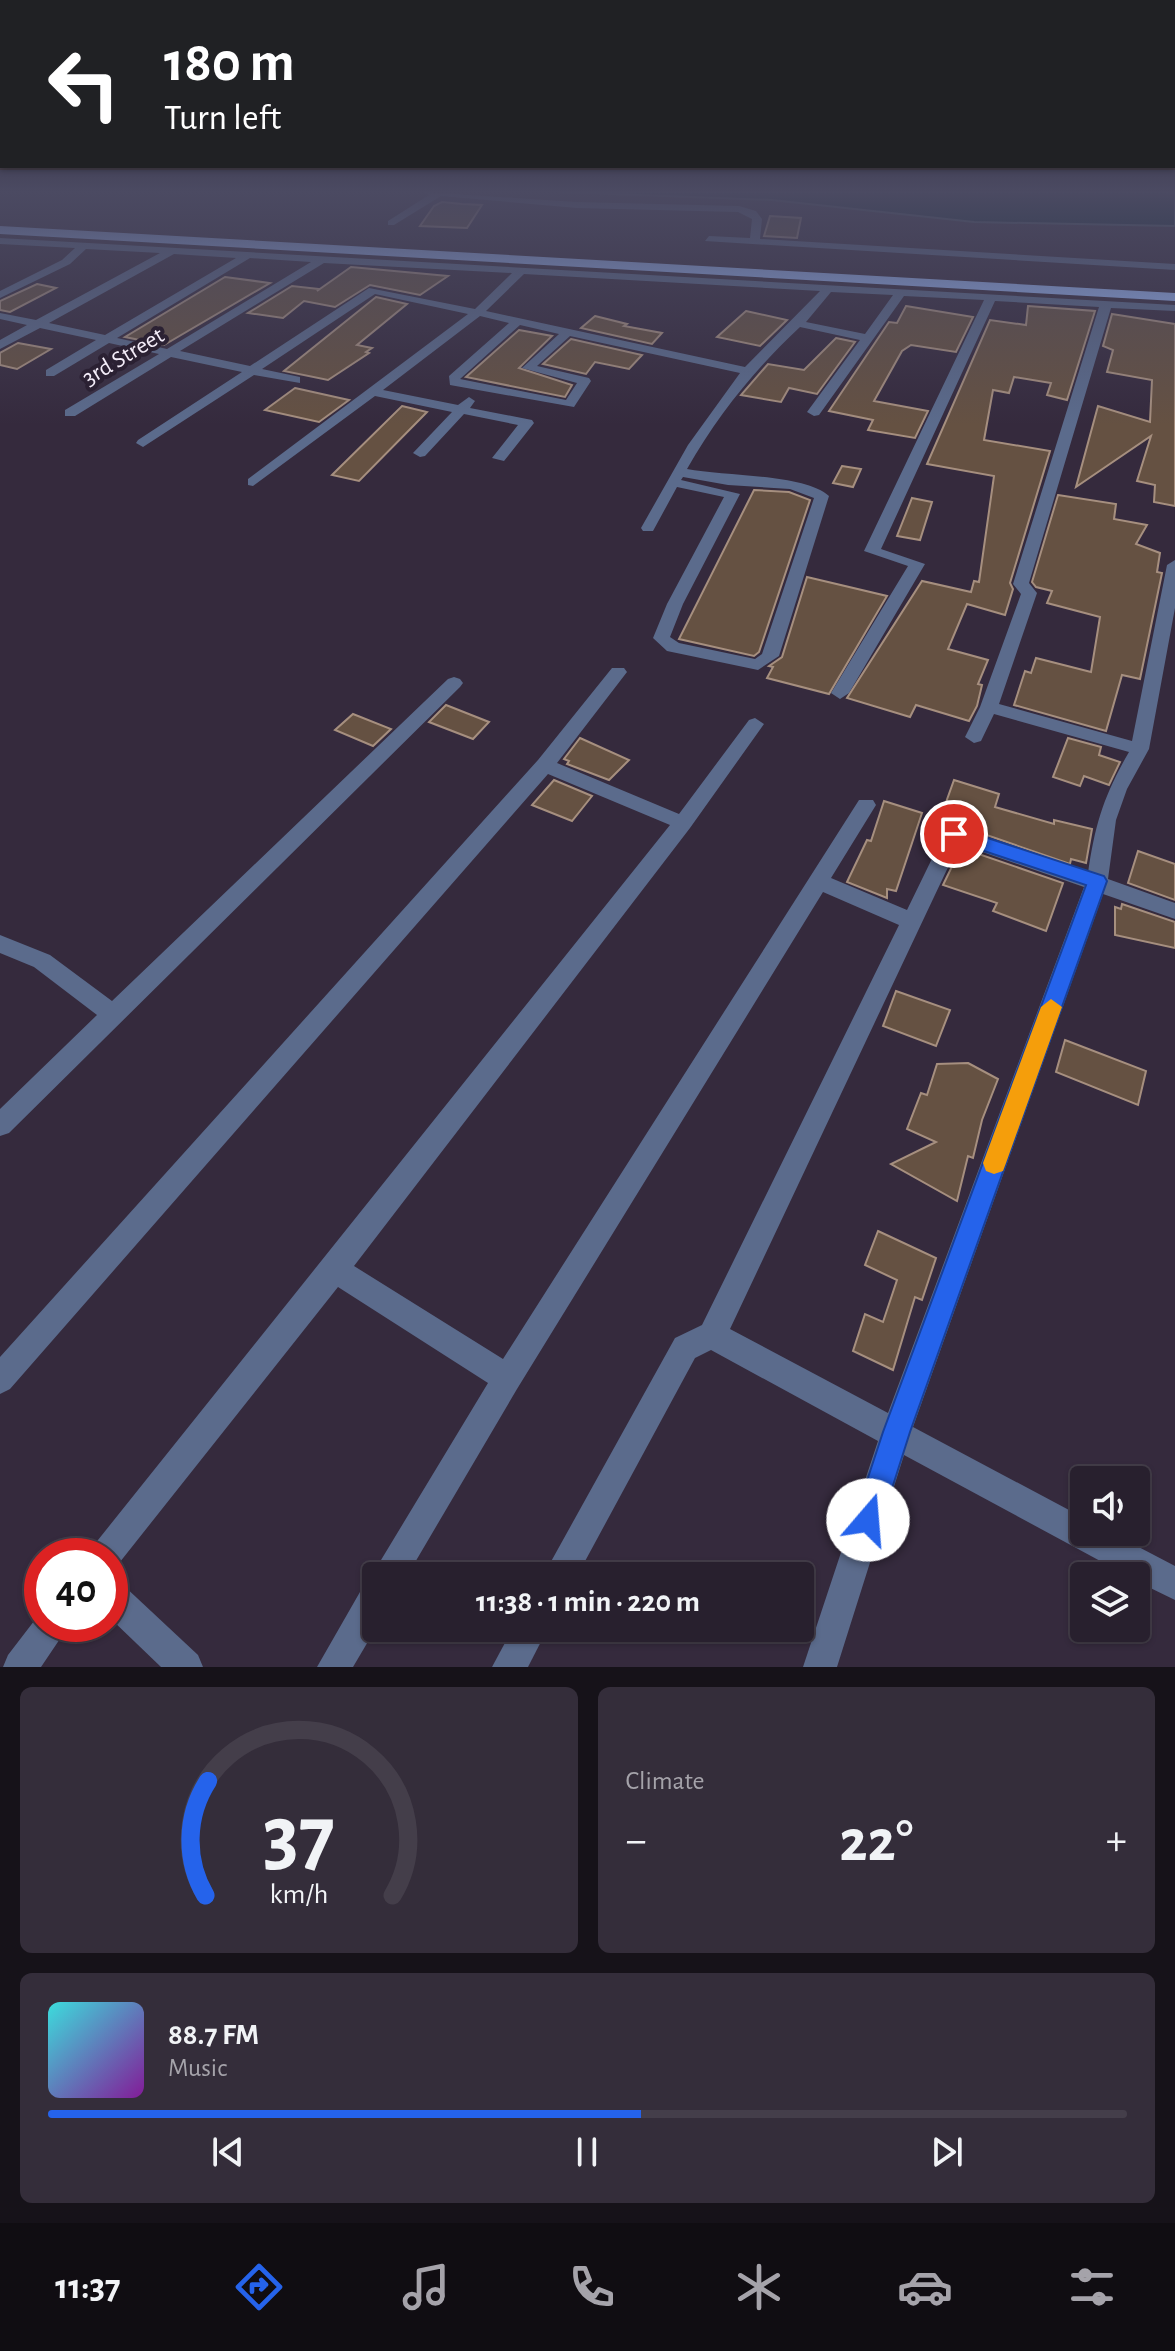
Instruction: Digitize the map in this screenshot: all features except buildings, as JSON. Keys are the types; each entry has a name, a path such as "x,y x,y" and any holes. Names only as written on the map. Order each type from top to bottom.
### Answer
{"highway":[{"path":"698,270 1175,297"},
{"path":"900,270 1175,285"}],"street":[{"path":"0,295 50,270"},
{"path":"0,345 137,270"},
{"path":"50,373 224,270"},
{"name":"3rd Street","path":"70,413 305,270"},
{"path":"499,270 825,293 991,297 1175,308"},
{"path":"253,482 477,313 521,271"},
{"path":"143,443 373,290 564,335 748,371"},
{"path":"648,528 675,477 748,371 825,293"},
{"path":"898,297 984,312"},
{"path":"814,412 898,297"},
{"path":"840,693 917,564 872,551 991,297"},
{"path":"974,737 989,707 1029,593 1021,584 1106,304"},
{"path":"0,316 296,380"},
{"path":"796,323 867,338"},
{"path":"514,324 453,379 454,382 569,404 585,381 528,368 564,335"},
{"path":"373,392 527,423"},
{"path":"420,453 474,395"},
{"path":"499,458 539,410"},
{"path":"675,477 783,482 822,496 770,656 758,665 687,651 661,638 675,604 730,506 733,494 675,477"},
{"path":"820,1667 896,1432 1097,881 1106,820 1117,789 1140,749 1169,634 1175,565"},
{"path":"0,1379 545,765 618,672"},
{"path":"0,1125 454,683"},
{"path":"989,707 1140,749"},
{"path":"119,1538 335,1269 683,823 755,724"},
{"path":"545,765 683,823"},
{"path":"397,1562 507,1379 866,805"},
{"path":"567,1562 685,1348 712,1335 954,834 1097,881 1175,911"},
{"path":"818,881 912,921"},
{"path":"0,944 42,961 114,1015"},
{"path":"335,1269 507,1379"},
{"path":"712,1335 1175,1584"},
{"path":"128,1613 186,1667"},
{"path":"334,1667 362,1620"},
{"path":"20,1667 39,1642"},
{"path":"509,1667 523,1642"}],"slow traffic":[{"path":"994,1163 1051,1007"}],"route":[{"path":"868,1520 896,1432 1097,881 954,834"}]}
